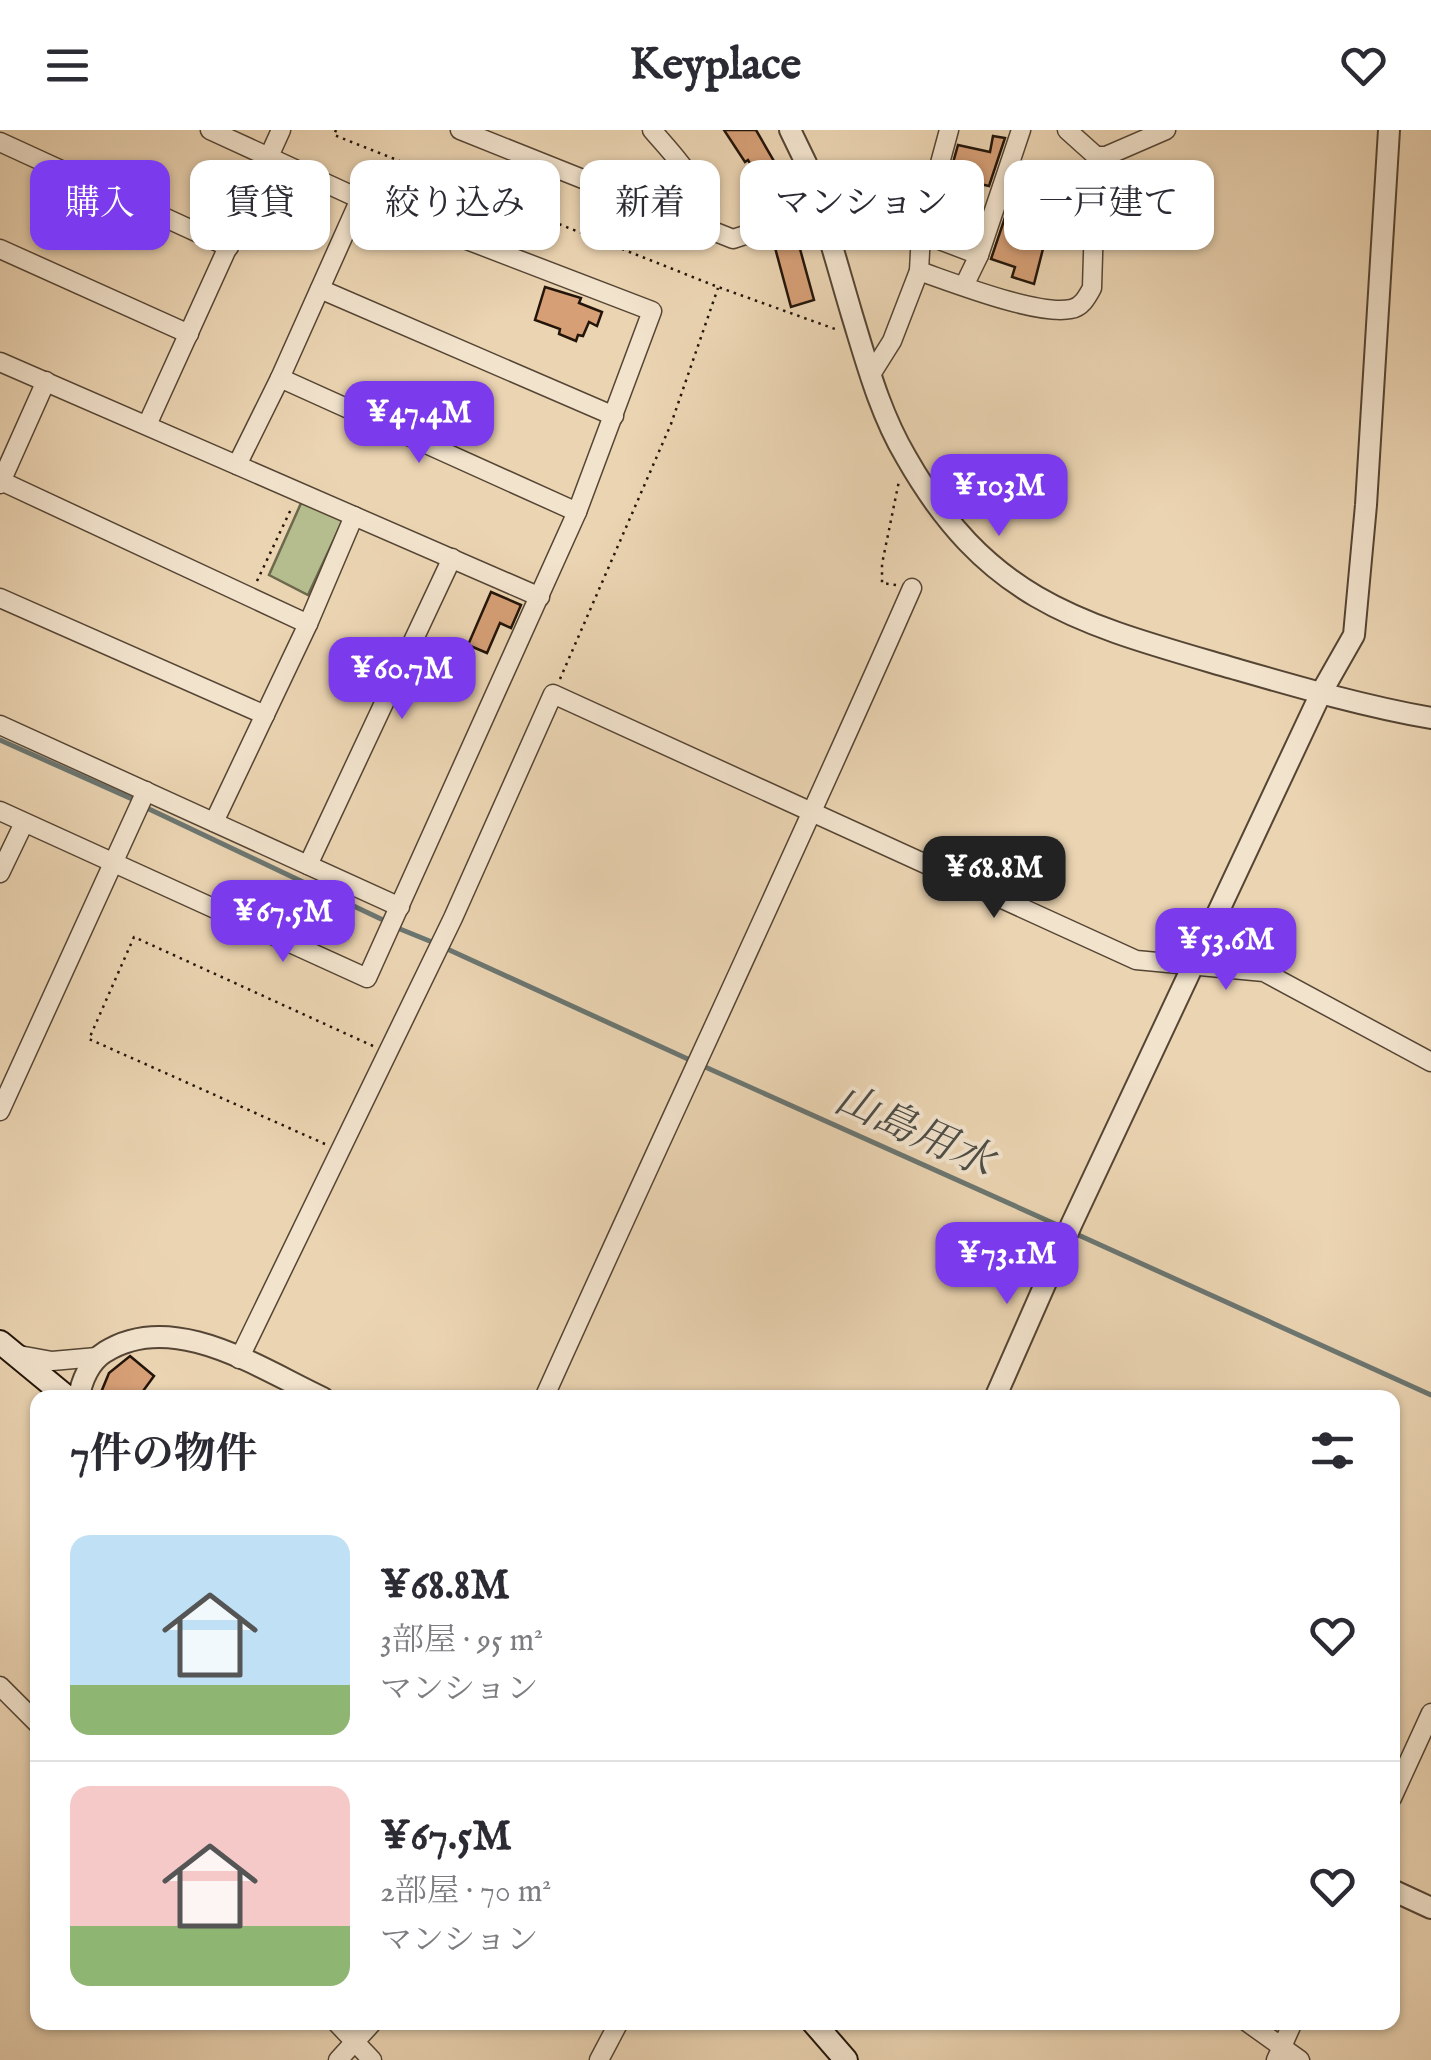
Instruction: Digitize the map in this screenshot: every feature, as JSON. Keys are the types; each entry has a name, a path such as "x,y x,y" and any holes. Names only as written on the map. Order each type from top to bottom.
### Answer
{"main road":[{"path":"8,1348 58,1390"},
{"path":"820,2030 846,2060"}],"street":[{"path":"210,130 350,194"},
{"path":"270,158 281,130"},
{"path":"460,130 580,177"},
{"path":"652,130 675,160"},
{"path":"790,130 805,160"},
{"path":"941,160 949,130"},
{"path":"1013,160 1021,130"},
{"path":"1067,130 1096,156 1106,156 1166,130"},
{"path":"999,1390 1069,1230 1321,693 1354,635 1389,130"},
{"path":"0,142 190,230"},
{"path":"964,286 980,255 1004,187"},
{"path":"237,465 350,221"},
{"path":"0,249 189,334"},
{"path":"146,425 227,250"},
{"path":"0,811 367,978 577,512 652,311 494,250"},
{"path":"833,250 870,376 904,455 939,510 971,548 1012,581 1056,609 1123,636 1321,693 1431,718"},
{"path":"870,376 892,342 920,271 921,250"},
{"path":"967,250 980,255"},
{"path":"920,271 1050,310 1075,308 1092,288 1094,250"},
{"path":"320,289 614,416"},
{"path":"0,362 540,597"},
{"path":"280,378 577,512"},
{"path":"46,382 1,483 308,624"},
{"path":"214,822 308,624 354,516"},
{"path":"308,865 452,558"},
{"path":"548,1390 702,1047 814,812 912,588"},
{"path":"0,598 265,715"},
{"path":"239,1359 454,918 553,694 1136,960 1264,972 1431,1062"},
{"path":"0,725 400,907"},
{"path":"0,1112 146,791"},
{"path":"0,873 24,823"},
{"path":"80,1390 97,1357 120,1342 155,1335 192,1340 306,1390"},
{"path":"8,1348 52,1361 97,1357"},
{"path":"0,1686 30,1716"},
{"path":"1400,1781 1431,1713"},
{"path":"1400,1894 1431,1908"},
{"path":"344,2030 372,2060"},
{"path":"338,2060 366,2030"},
{"path":"599,2060 616,2030"},
{"path":"1255,2030 1279,2054 1300,2060"},
{"path":"1279,2054 1290,2030"}],"path":[{"path":"336,130 334,135 829,330 856,329"},
{"path":"553,694 671,424 718,287"},
{"path":"904,455 882,564 882,583 912,588"},
{"path":"250,596 298,492"},
{"path":"340,1151 89,1039 134,938 388,1053"}],"green space":[{"path":"302,501 343,520 308,595 269,575"}],"building":[{"path":"724,130 756,130 773,160 744,160"},
{"path":"993,136 1005,138 989,186 984,185 984,160 954,160 958,145 990,152"},
{"path":"1004,220 1004,250 1043,250 1034,284 1012,277 1015,267 991,259"},
{"path":"776,250 800,250 814,300 791,307"},
{"path":"545,287 581,298 579,303 602,312 597,326 589,322 576,341 559,334 560,329 535,320"},
{"path":"491,592 521,605 511,628 500,623 487,653 468,645"},
{"path":"130,1356 154,1376 144,1390 102,1390 109,1373"}],"waterway":[{"name":"山島用水","path":"0,740 132,799"},
{"name":"山島用水","path":"149,809 381,919"},
{"name":"山島用水","path":"400,929 432,942"},
{"name":"山島用水","path":"445,948 690,1060"},
{"name":"山島用水","path":"703,1066 1064,1228"},
{"name":"山島用水","path":"1074,1233 1431,1395"}]}
